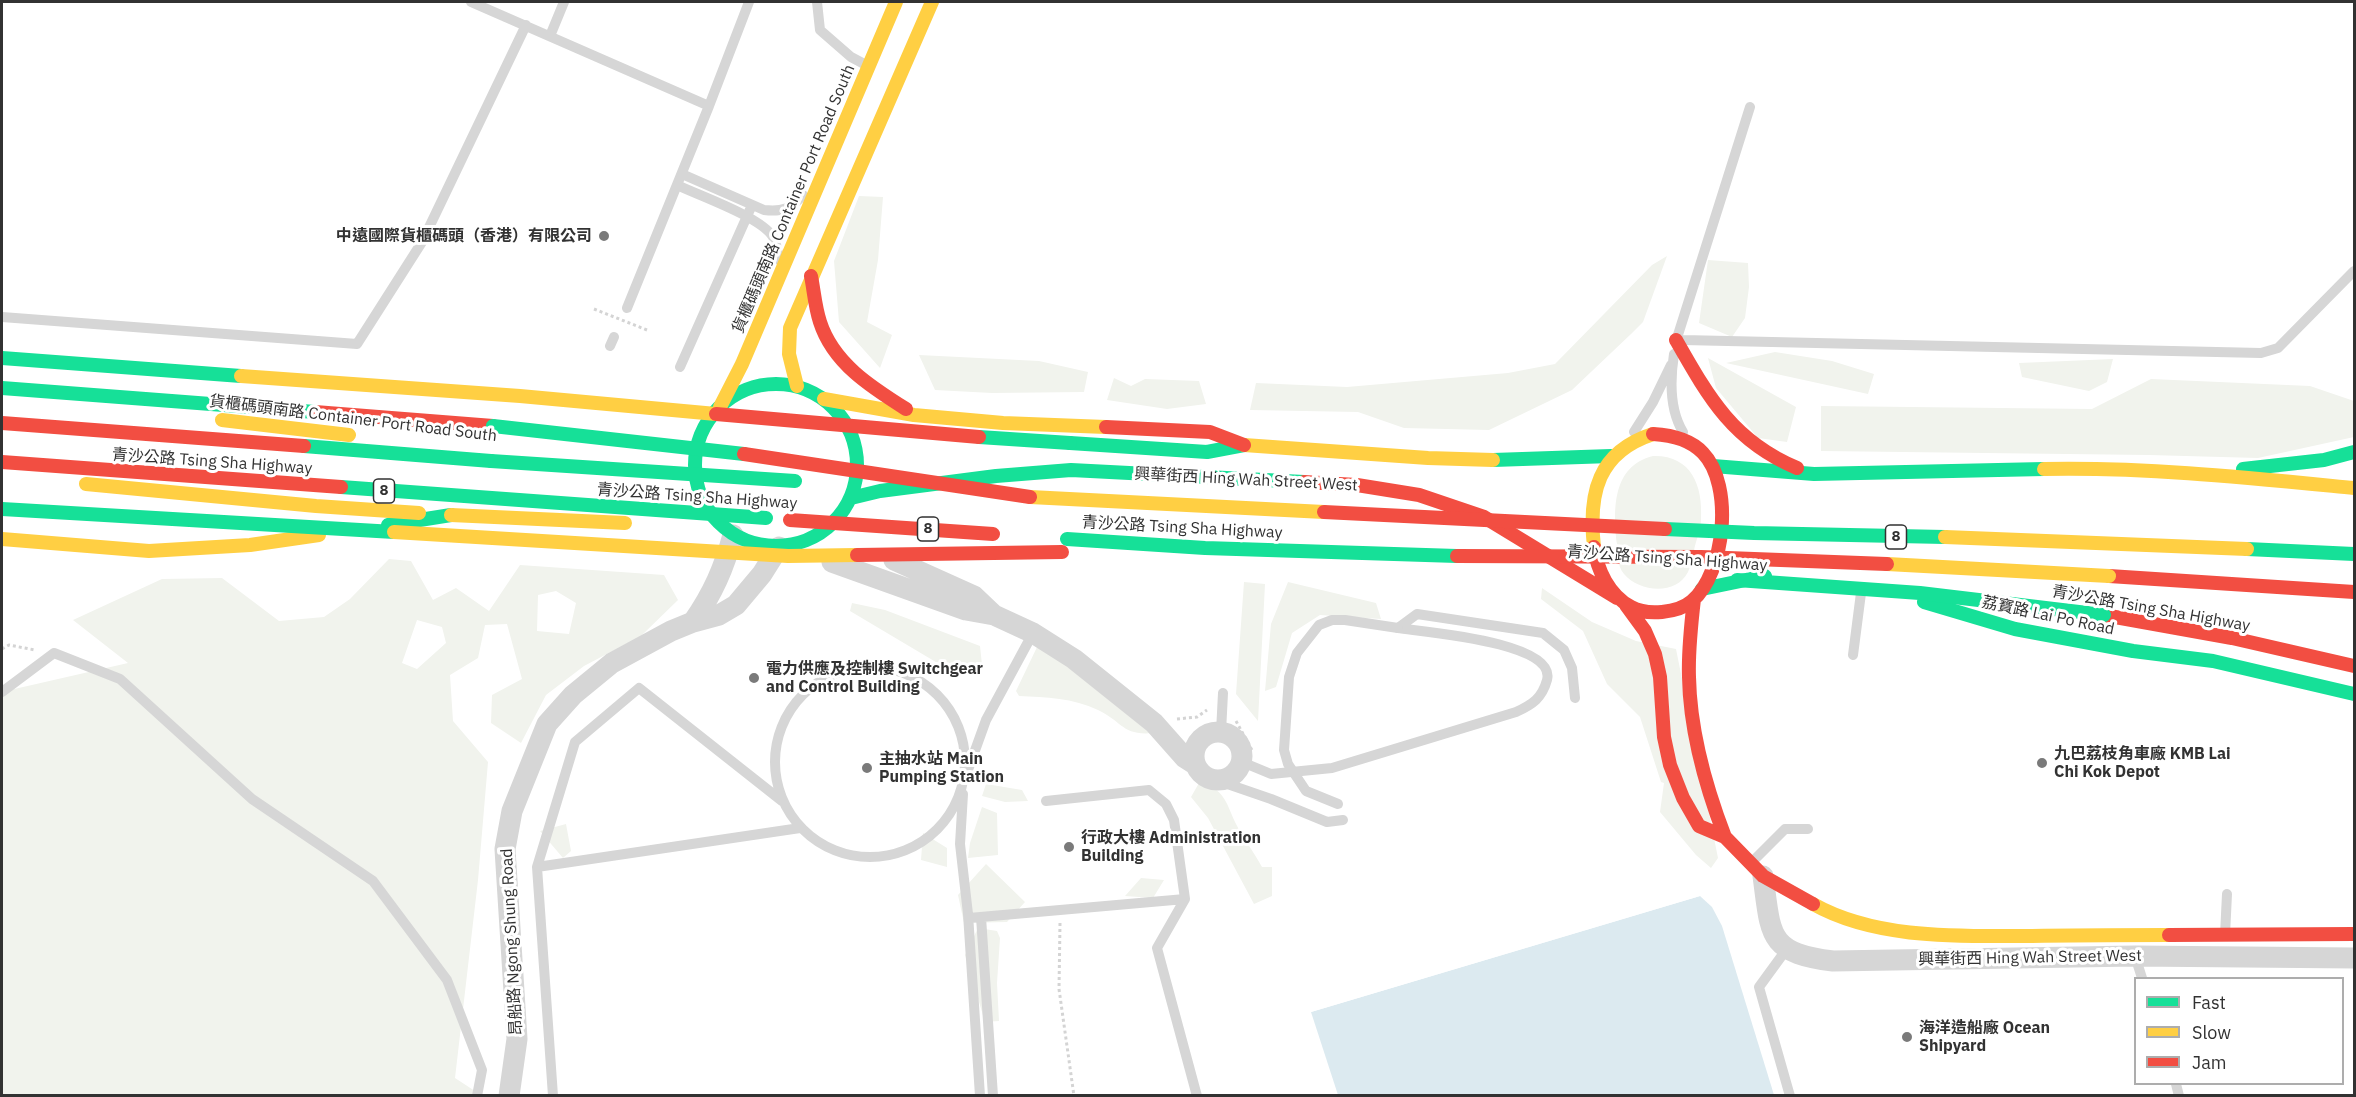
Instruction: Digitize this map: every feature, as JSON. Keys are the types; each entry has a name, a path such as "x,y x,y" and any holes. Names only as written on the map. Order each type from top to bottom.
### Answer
{"main road":[{"name":"貨櫃碼頭南路 Container Port Road South","path":"720,407 742,364 896,2"},
{"path":"797,386 789,354 790,328 932,2"},
{"path":"811,276 820,324 835,354 859,376 914,414"},
{"path":"1676,340 1714,406 1736,429 1768,455 1785,464 1814,474"},
{"path":"2,358 520,396 882,430 1207,452 1244,445"},
{"path":"773,383 797,386 824,399 843,419 855,444 858,471 851,498 838,519 816,536 785,546 764,546 733,534 712,516 701,498 695,478 694,456 696,443 720,407 746,390 761,384 773,383"},
{"path":"2,388 505,427 726,451 1030,497"},
{"name":"興華街西 Hing Wah Street West","path":"824,399 914,414 1003,423 1210,432 1244,445 1426,457 1526,460 1571,460 1611,456"},
{"name":"貨櫃碼頭南路 Container Port Road South","path":"204,418 608,465 642,463 696,443"},
{"name":"青沙公路 Tsing Sha Highway","path":"2,423 491,461 815,482"},
{"path":"1653,434 1677,436 1698,448 1713,466 1719,484 1721,524 1719,549 1713,571 1683,606 1660,612 1636,610 1621,602 1595,560 1592,538 1597,483 1611,456 1623,446 1639,437 1653,434"},
{"path":"2209,474 2324,460 2355,452"},
{"name":"青沙公路 Tsing Sha Highway","path":"2,462 485,499 1009,535"},
{"path":"1713,466 1814,474 2082,468 2209,474 2355,488"},
{"name":"興華街西 Hing Wah Street West","path":"851,498 996,476 1071,470 1357,485 1419,495 1484,517 1621,602 1645,631 1655,654 1660,677 1664,737 1670,765 1683,798 1699,826 1725,837"},
{"path":"71,483 316,507 635,523"},
{"name":"青沙公路 Tsing Sha Highway","path":"838,484 1030,497 1743,532 2034,539 2355,554"},
{"path":"2,508 788,556 1204,548"},
{"path":"2,539 149,551 250,545 452,515"},
{"path":"669,525 712,516"},
{"name":"青沙公路 Tsing Sha Highway","path":"1056,538 1204,548 1457,556 1614,572"},
{"path":"1457,556 1569,555 1942,564 2355,592"},
{"name":"荔寶路 Lai Po Road","path":"1698,588 1783,574 1820,575 1863,584 2015,629 2133,651 2213,661 2355,694"},
{"name":"興華街西 Hing Wah Street West","path":"1698,588 1689,648 1691,712 1701,766 1711,801 1725,837 1757,870 1822,909 1880,928 1906,933 1985,936 2355,934"},
{"name":"青沙公路 Tsing Sha Highway","path":"1698,588 1920,593 2023,604 2187,630 2355,666"}],"street":[{"path":"838,519 881,554 974,596 994,615"},
{"name":"昂船路 Ngong Shung Road","path":"693,622 708,600 724,567 733,534"},
{"path":"785,546 966,610 994,615 1033,633 1074,659 1154,723 1185,758 1196,765 1206,777 1220,780 1234,775 1248,758 1236,740 1214,733 1180,732 1154,723"},
{"name":"昂船路 Ngong Shung Road","path":"509,1095 518,1039 505,849 512,811 547,724 573,695 612,663 693,622 719,615 736,605 785,546"},
{"path":"1196,765 1197,744 1214,733"},
{"path":"1757,870 1769,925 1786,950"},
{"name":"興華街西 Hing Wah Street West","path":"1786,950 1809,958 1833,961 2135,956 2355,958"}],"lane":[{"path":"471,2 710,106"},
{"path":"550,36 564,2"},
{"path":"627,308 710,106 749,2"},
{"path":"817,2 820,30 851,57 868,66"},
{"path":"2,317 357,344 422,242 526,25"},
{"path":"1688,441 1675,419 1672,388 1676,340 1750,107"},
{"path":"682,174 752,205 778,212 795,204 823,171"},
{"path":"677,185 759,223 772,235 777,247 781,272"},
{"path":"680,367 752,205"},
{"path":"1676,340 2261,353 2278,348 2355,271"},
{"path":"1623,446 1653,402 1674,359"},
{"path":"1853,655 1863,584"},
{"path":"1398,628 1417,614 1543,633 1564,650 1572,668 1575,698"},
{"path":"1248,758 1271,774 1293,772 1332,768 1516,712 1537,701 1544,689 1548,675 1543,664 1511,646 1345,620 1332,620 1319,625 1297,653 1289,677 1284,750 1293,772 1306,791 1338,804"},
{"path":"553,1095 537,867 575,742 639,688 782,801 800,828 824,847 852,856 882,858 911,849 936,833 954,809 986,720 1033,633"},
{"path":"2,692 54,653 120,679 252,799 373,881 447,980 482,1070 477,1095"},
{"path":"782,801 774,769 777,737 791,707 814,684 843,670 876,667 907,674 935,692 954,718 965,749 960,844 969,918 980,1095"},
{"path":"1214,733 1223,693"},
{"path":"1213,779 1327,822 1342,820"},
{"path":"1046,801 1149,790 1166,804 1174,820 1185,899 1157,948 1197,1095"},
{"path":"537,867 800,828"},
{"path":"1757,870 1785,829 1808,830"},
{"path":"2225,935 2227,894"},
{"path":"969,918 1185,899"},
{"path":"981,917 993,1095"},
{"path":"1786,950 1759,987 1790,1095"},
{"path":"2135,956 2142,977"}],"path":[{"path":"594,309 647,330"},
{"path":"2,649 9,645 54,653"},
{"path":"1233,714 1245,733 1248,758"},
{"path":"1060,910 1059,989 1074,1095"}],"shaded area":[{"path":"859,196 883,197 878,260 867,322 892,335 880,368 839,322 834,261"},
{"path":"1667,256 1643,322 1631,334 1572,390 1489,430 1404,428 1358,412 1250,410 1256,383 1347,387 1508,373 1555,364 1652,265"},
{"path":"1708,260 1748,263 1749,287 1745,318 1732,337 1699,323"},
{"path":"1775,352 1832,361 1874,374 1868,394 1726,363"},
{"path":"919,355 1039,361 1088,372 1084,392 992,393 935,390"},
{"path":"1708,358 1796,407 1787,442 1758,438 1716,388"},
{"path":"2113,359 2107,382 2089,391 2022,377 2019,363"},
{"path":"1114,378 1131,386 1145,379 1199,381 1206,404 1167,409 1107,400"},
{"path":"2151,379 2310,386 2354,401 2354,437 2258,458 1821,451 1821,406 2092,409"},
{"path":"1653,456 1677,461 1692,474 1697,484 1701,506 1700,527 1688,572 1675,585 1657,589 1639,585 1622,571 1618,560 1615,517 1618,491 1623,479 1640,461"},
{"path":"389,559 411,561 433,600 456,588 489,611 520,565 664,575 678,600 641,636 584,666 546,695 521,743 491,723 492,695 522,679 507,624 485,625 478,658 450,675 453,721 488,762 478,880 455,1078 481,1095 2,1095 2,696 10,690 128,663 73,620 162,579 222,578 279,621 324,617 350,599","holes":["556,591 576,603 569,634 537,631 538,595","417,620 442,627 446,643 417,669 402,663"]},
{"path":"1244,582 1265,584 1258,721 1236,694"},
{"path":"1288,582 1376,603 1381,619 1320,615 1292,633 1276,687 1265,691 1271,624"},
{"path":"1542,588 1592,622 1636,641 1676,649 1718,858 1711,868 1696,855 1660,812 1664,783 1661,782 1640,717 1607,684 1583,631 1541,599"},
{"path":"852,603 885,610 980,646 982,665 956,674 850,611"},
{"path":"1038,645 1088,680 1153,733 1128,730 1106,714 1079,703 1019,696 1016,691"},
{"path":"1199,783 1219,792 1262,867 1272,867 1272,896 1254,904 1208,818 1191,797"},
{"path":"986,784 1022,790 1028,801 1005,802 982,796"},
{"path":"982,807 997,813 998,855 968,858 970,843"},
{"path":"566,824 571,851 563,858 540,831"},
{"path":"923,833 947,848 947,867 921,860"},
{"path":"986,864 1025,902 1007,922 964,923 958,895"},
{"path":"1141,878 1164,880 1153,898 1125,896"},
{"path":"1700,896 1712,907 1722,926 1774,1095 1338,1095 1311,1012"},
{"path":"978,928 997,931 1000,938 997,983 999,1021 985,1022 965,955"}],"pier":[{"path":"1699,893 1700,896 1311,1012 1310,1010"}],"traffic: fast":[{"path":"2,358 241,376"},
{"path":"776,384 792,385 807,390 833,408 851,434 856,449 857,465 856,481 851,496 833,522 807,540 792,545 776,546 760,545 745,540 719,522 701,496 696,481 695,465 696,449 701,434 719,408 745,390 760,385 776,384"},
{"path":"2,388 315,412"},
{"path":"493,426 744,454"},
{"path":"979,437 1070,443"},
{"path":"1070,443 1207,452 1244,445"},
{"path":"304,446 491,461"},
{"path":"2243,469 2324,460 2354,452"},
{"path":"1493,460 1611,456"},
{"path":"491,461 795,481"},
{"path":"1713,466 1814,474 2044,469"},
{"path":"851,498 880,491 996,476 1071,470 1304,482"},
{"path":"341,487 766,518"},
{"path":"2,509 394,532"},
{"path":"388,525 451,515"},
{"path":"1665,529 1945,537"},
{"path":"1067,539 1205,548 1457,556"},
{"path":"2247,549 2354,554"},
{"path":"1702,589 1765,576"},
{"path":"1737,580 1920,593 2104,615"},
{"path":"1924,602 2015,629 2133,651 2213,661 2354,694"}],"traffic: slow":[{"path":"720,407 742,364 896,2"},
{"path":"797,386 789,354 790,328 932,2"},
{"path":"241,376 520,396 716,414"},
{"path":"824,399 914,415 1003,423 1106,427"},
{"path":"222,420 349,435"},
{"path":"1594,547 1593,509 1601,477 1609,463 1620,452 1634,442 1653,434"},
{"path":"1244,445 1428,458 1493,460"},
{"path":"2044,469 2161,471 2354,488"},
{"path":"86,484 316,506 419,513"},
{"path":"1030,497 1324,512"},
{"path":"451,515 625,523"},
{"path":"394,532 788,556 857,555"},
{"path":"2,539 149,551 250,545 319,535"},
{"path":"1945,537 2247,549"},
{"path":"1887,564 2109,576"},
{"path":"1813,904 1838,916 1864,924 1920,933 1977,936 2169,935"}],"traffic: jam":[{"path":"811,276 820,322 834,350 867,383 906,409"},
{"path":"1676,340 1712,399 1739,431 1756,445 1797,468"},
{"path":"315,412 493,426"},
{"path":"716,414 979,437"},
{"path":"2,423 304,446"},
{"path":"1106,427 1210,432 1244,445"},
{"path":"1594,547 1601,573 1610,589 1623,602 1642,611 1666,612 1685,606 1703,588 1712,571 1722,528 1719,486 1713,467 1703,453 1692,444 1667,435 1653,434"},
{"path":"744,454 1030,497"},
{"path":"2,462 341,487"},
{"path":"1304,482 1357,485 1419,495 1484,517 1617,598"},
{"path":"1324,512 1665,529"},
{"path":"790,520 993,534"},
{"path":"857,555 1062,552"},
{"path":"1457,556 1701,557 1887,564"},
{"path":"2109,576 2354,592"},
{"path":"1694,599 1689,658 1692,718 1705,778 1725,837"},
{"path":"1626,605 1645,631 1655,654 1660,677 1664,737 1670,765 1683,798 1699,826 1725,837 1763,876 1813,904"},
{"path":"2104,615 2232,638 2354,666"},
{"path":"2169,935 2354,934"}],"place":[{"name":"中遠國際貨櫃碼頭（香港）有限公司","path":"604,236"},
{"name":"電力供應及控制樓 Switchgear and Control Building","path":"754,678"},
{"name":"九巴荔枝角車廠 KMB Lai Chi Kok Depot","path":"2042,763"},
{"name":"主抽水站 Main Pumping Station","path":"867,768"},
{"name":"行政大樓 Administration Building","path":"1069,847"},
{"name":"海洋造船廠 Ocean Shipyard","path":"1907,1037"}]}
